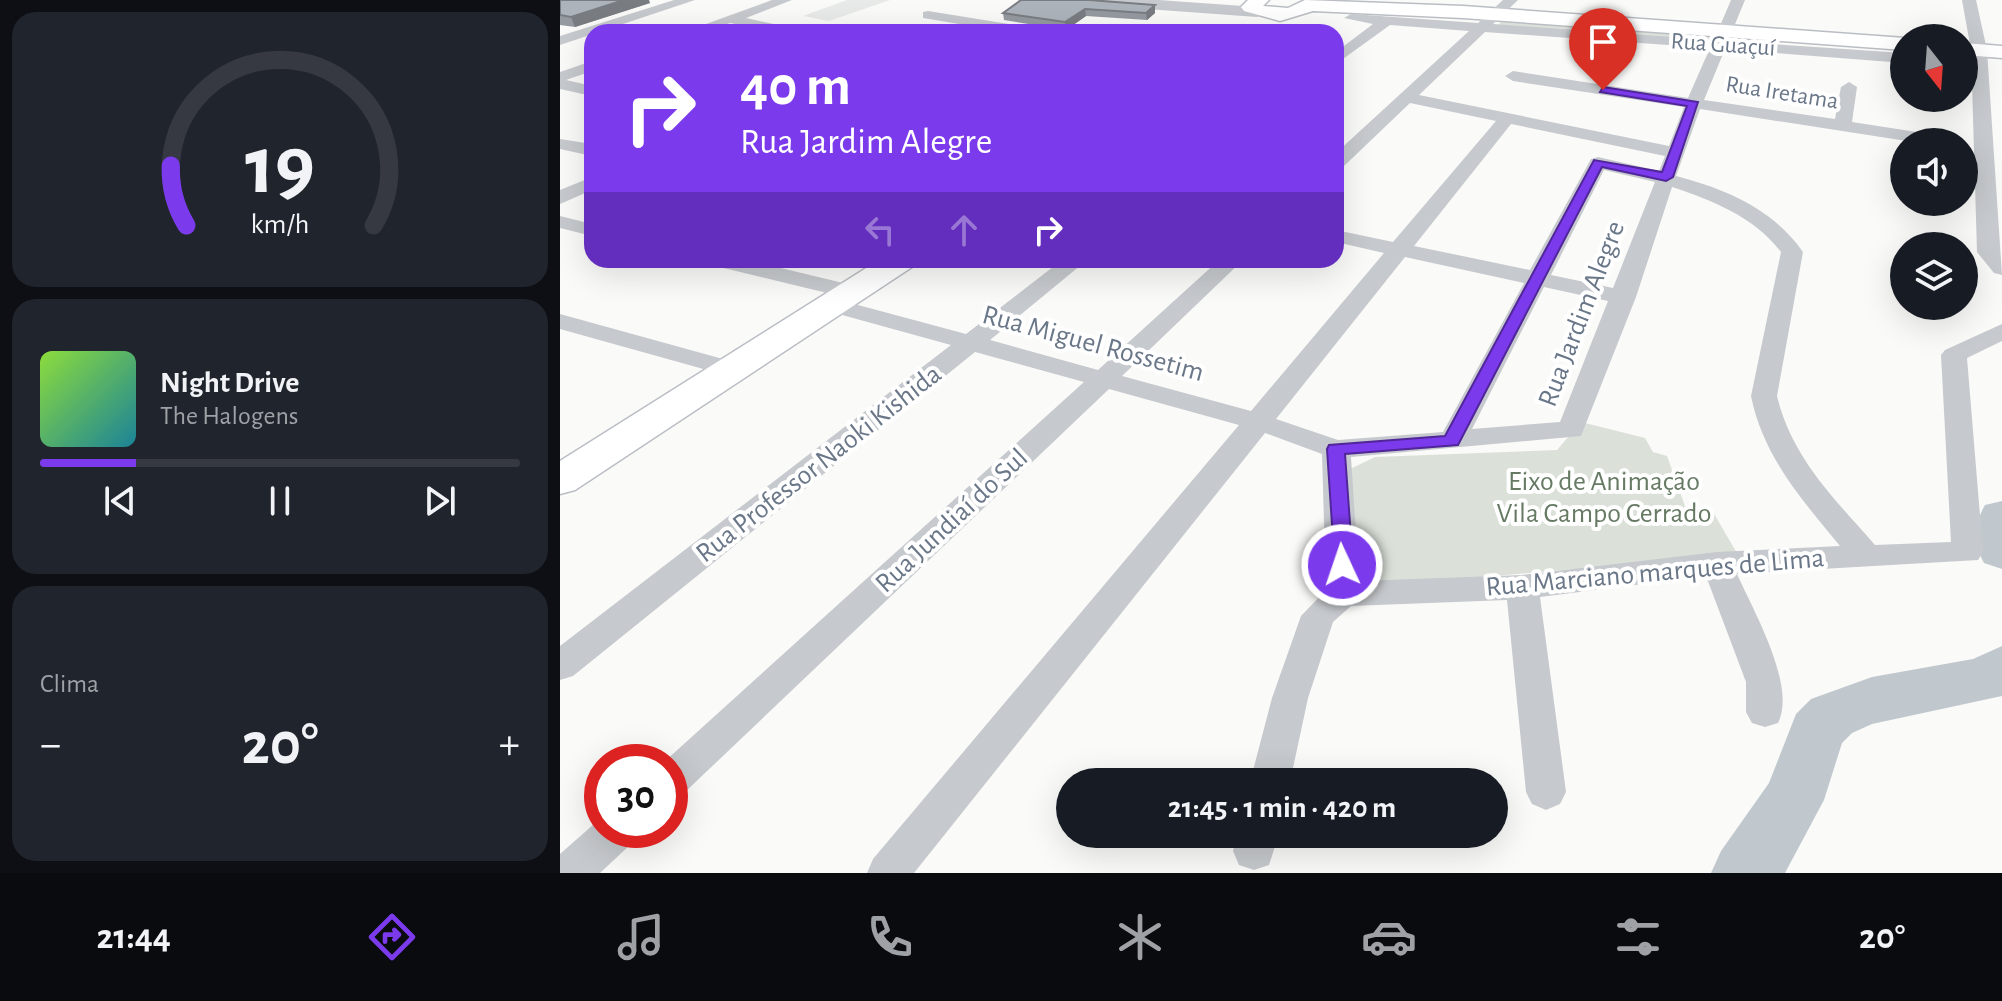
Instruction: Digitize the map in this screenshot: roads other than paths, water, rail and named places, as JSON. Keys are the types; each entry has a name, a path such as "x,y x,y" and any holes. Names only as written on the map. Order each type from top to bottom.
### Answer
{"main road":[{"path":"1260,16 1307,5"},
{"name":"Rua Guaçuí","path":"1307,5 1382,16 1455,12 1496,14 1720,38 1890,44"},
{"name":"Rua Guaçuí","path":"1307,5 1351,18 1455,12"},
{"path":"1351,18 1382,16"},
{"path":"1978,55 2002,52"},
{"path":"566,470 732,369 889,268"}],"street":[{"path":"609,24 688,0"},
{"path":"714,24 785,0"},
{"path":"1091,0 1260,16"},
{"name":"Rua Jardim Alegre","path":"1336,449 1571,430 1624,297 1694,104 1738,0"},
{"path":"1969,0 1970,24"},
{"path":"1344,156 1496,14"},
{"name":"Rua Guaçuí","path":"1382,16 1496,14"},
{"path":"928,15 984,24"},
{"path":"1344,52 1382,16"},
{"path":"728,19 757,24"},
{"path":"563,38 584,32"},
{"name":"Rua Guaçuí","path":"1720,38 1890,56"},
{"path":"1978,58 2002,65"},
{"path":"560,77 584,69"},
{"name":"Rua Iretama","path":"1513,76 1890,134"},
{"path":"1978,81 1994,148 1988,252 1998,266"},
{"path":"560,84 584,89"},
{"path":"1842,127 1849,87"},
{"path":"1407,97 1676,153"},
{"path":"888,873 1507,118"},
{"path":"560,144 584,148"},
{"path":"1452,441 1598,163 1666,178 1727,200 1777,232 1792,252 1764,396 1766,415 1802,477 1866,556"},
{"path":"560,198 584,187"},
{"path":"560,222 584,228"},
{"path":"1344,238 1624,297"},
{"name":"Rua Miguel Rossetim","path":"745,268 972,343 1259,422 1336,449"},
{"name":"Rua Professor Naoki Kishida","path":"560,666 1066,268"},
{"name":"Rua Jundiaí do Sul","path":"688,764 1223,268"},
{"path":"560,321 732,369"},
{"name":"Rua Marciano marques de Lima","path":"1343,594 1522,587 1717,563 1967,552 1954,355 2002,331"},
{"path":"1273,768 1290,698 1318,616 1343,594 1336,449"},
{"path":"1717,563 1764,682 1765,712"},
{"path":"1522,587 1546,792"},
{"path":"570,873 597,848"}],"waterway":[{"path":"2002,517 2002,551"},
{"path":"1745,873 1786,813 1799,787 1817,732 1832,716 1872,701 1988,678 2002,668"}],"park label":[{"name":"Eixo de Animação Vila Campo Cerrado","path":"1604,498"}]}
